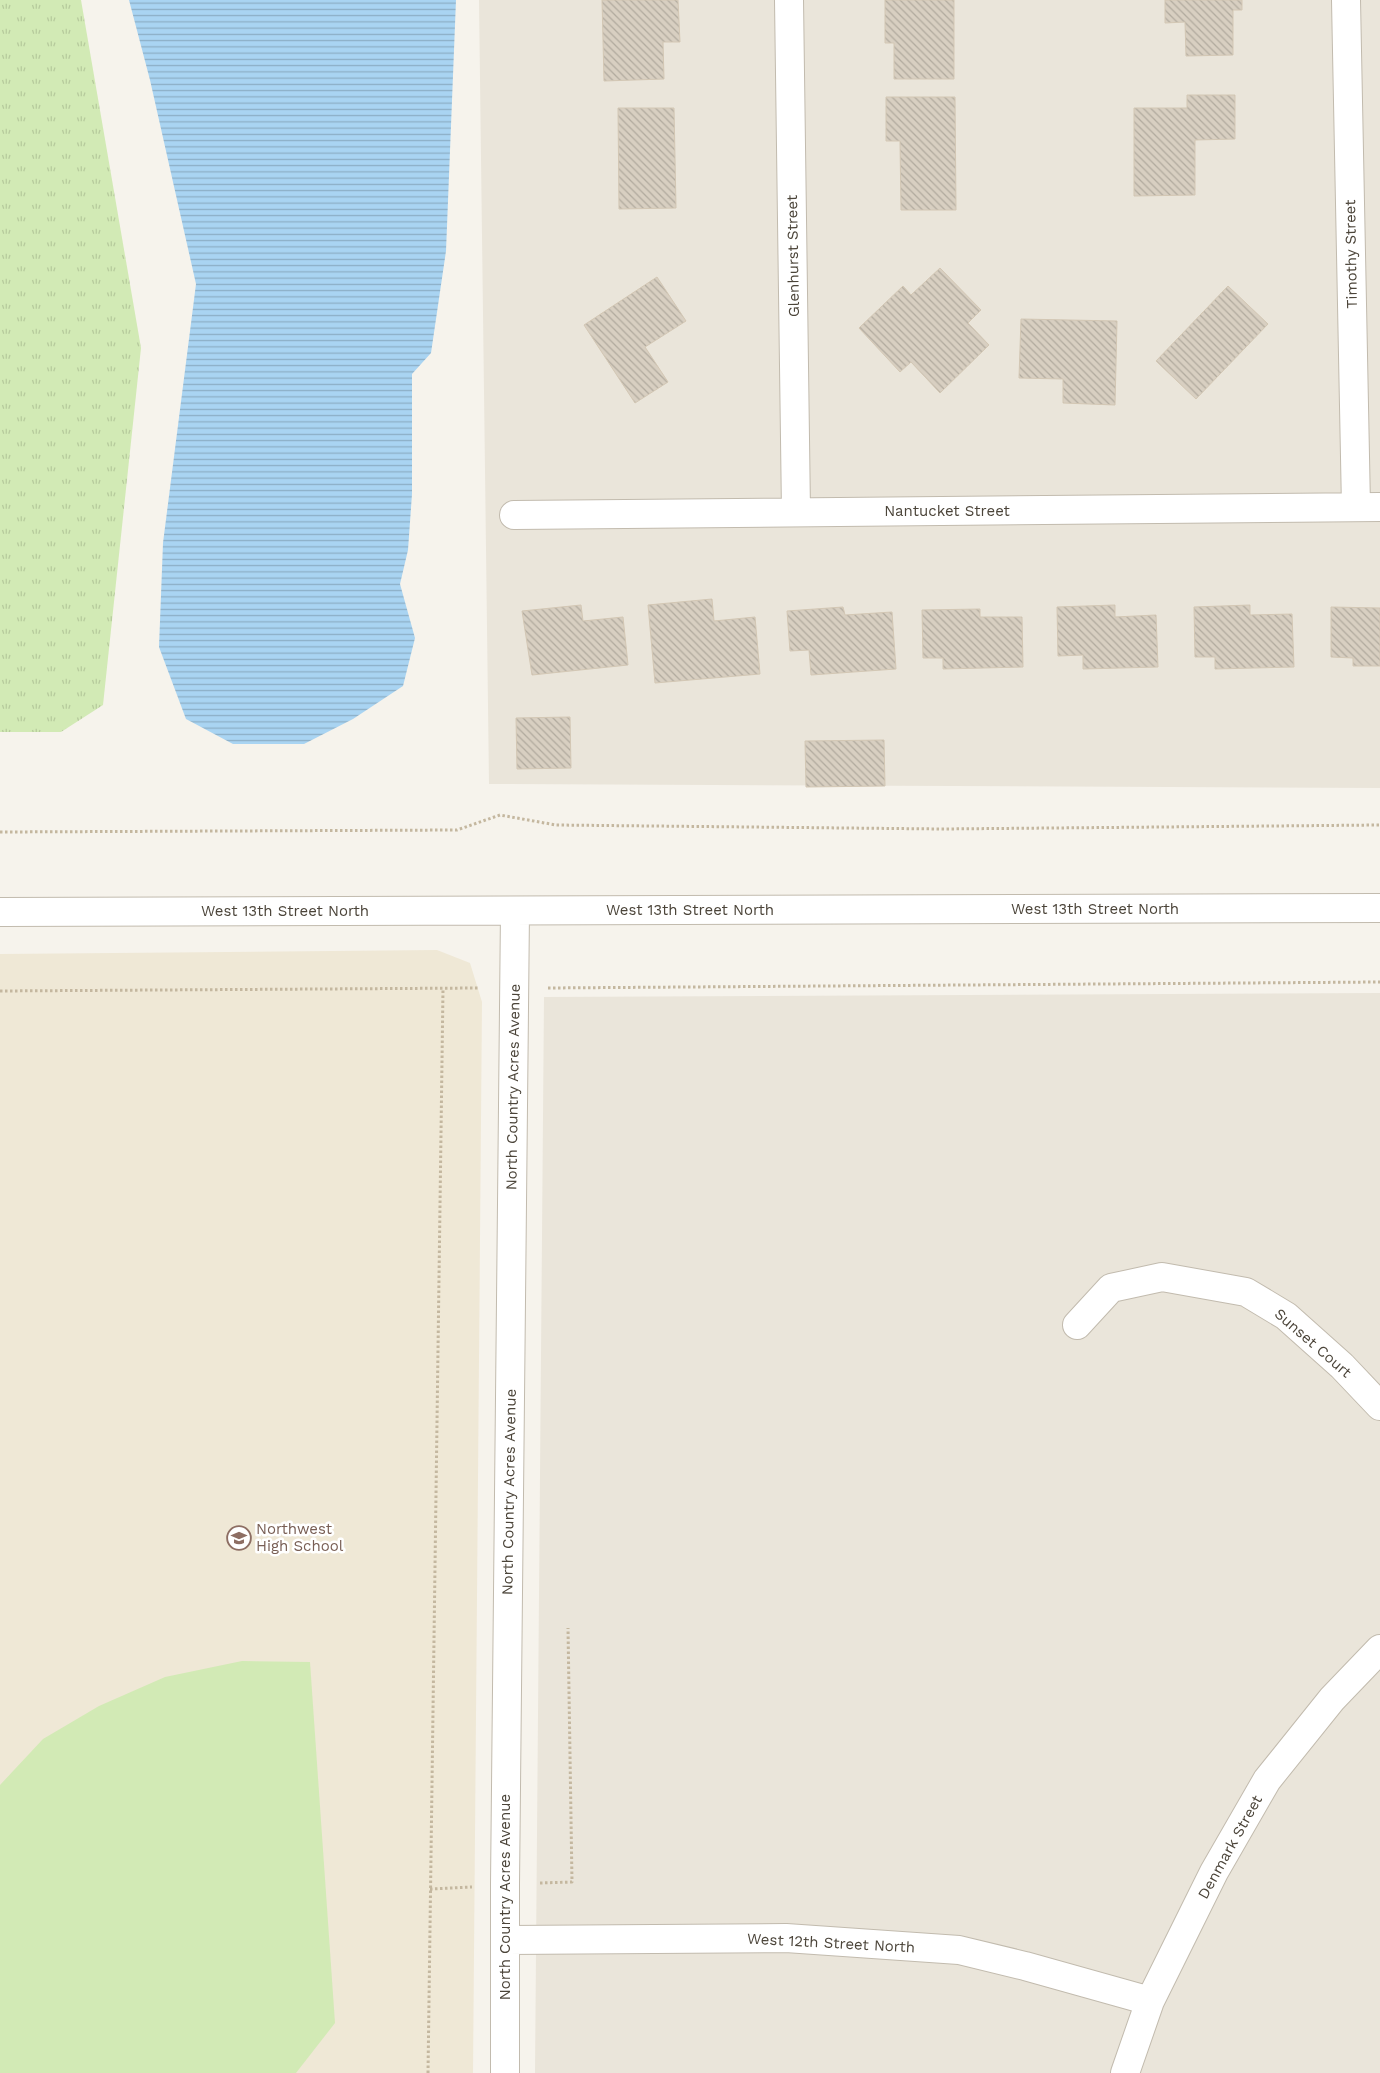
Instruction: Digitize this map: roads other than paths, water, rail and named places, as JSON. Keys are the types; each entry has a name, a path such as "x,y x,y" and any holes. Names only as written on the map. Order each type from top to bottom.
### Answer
{"street":[{"name":"Glenhurst Street","path":"789,0 796,512"},
{"name":"Timothy Street","path":"1346,0 1368,507"},
{"name":"Nantucket Street","path":"514,514 1368,507"},
{"name":"West 13th Street North","path":"0,912 1380,908"},
{"name":"North Country Acres Avenue","path":"505,2073 505,1885 515,911"},
{"name":"Sunset Court","path":"1077,1325 1111,1288 1162,1277 1246,1292 1286,1316 1342,1366 1380,1406"},
{"name":"Denmark Street","path":"1125,2073 1150,2001 1214,1872 1267,1780 1332,1699 1380,1649"},
{"name":"West 12th Street North","path":"506,1940 786,1938 959,1950 1025,1966 1150,2001"}],"water":[{"path":"129,0 456,0 446,251 431,353 412,374 412,494 408,550 400,584 415,638 403,686 353,719 304,744 233,744 186,719 159,647 163,543 196,284 150,80"}],"place":[{"name":"Northwest High School","path":"239,1538"}]}
